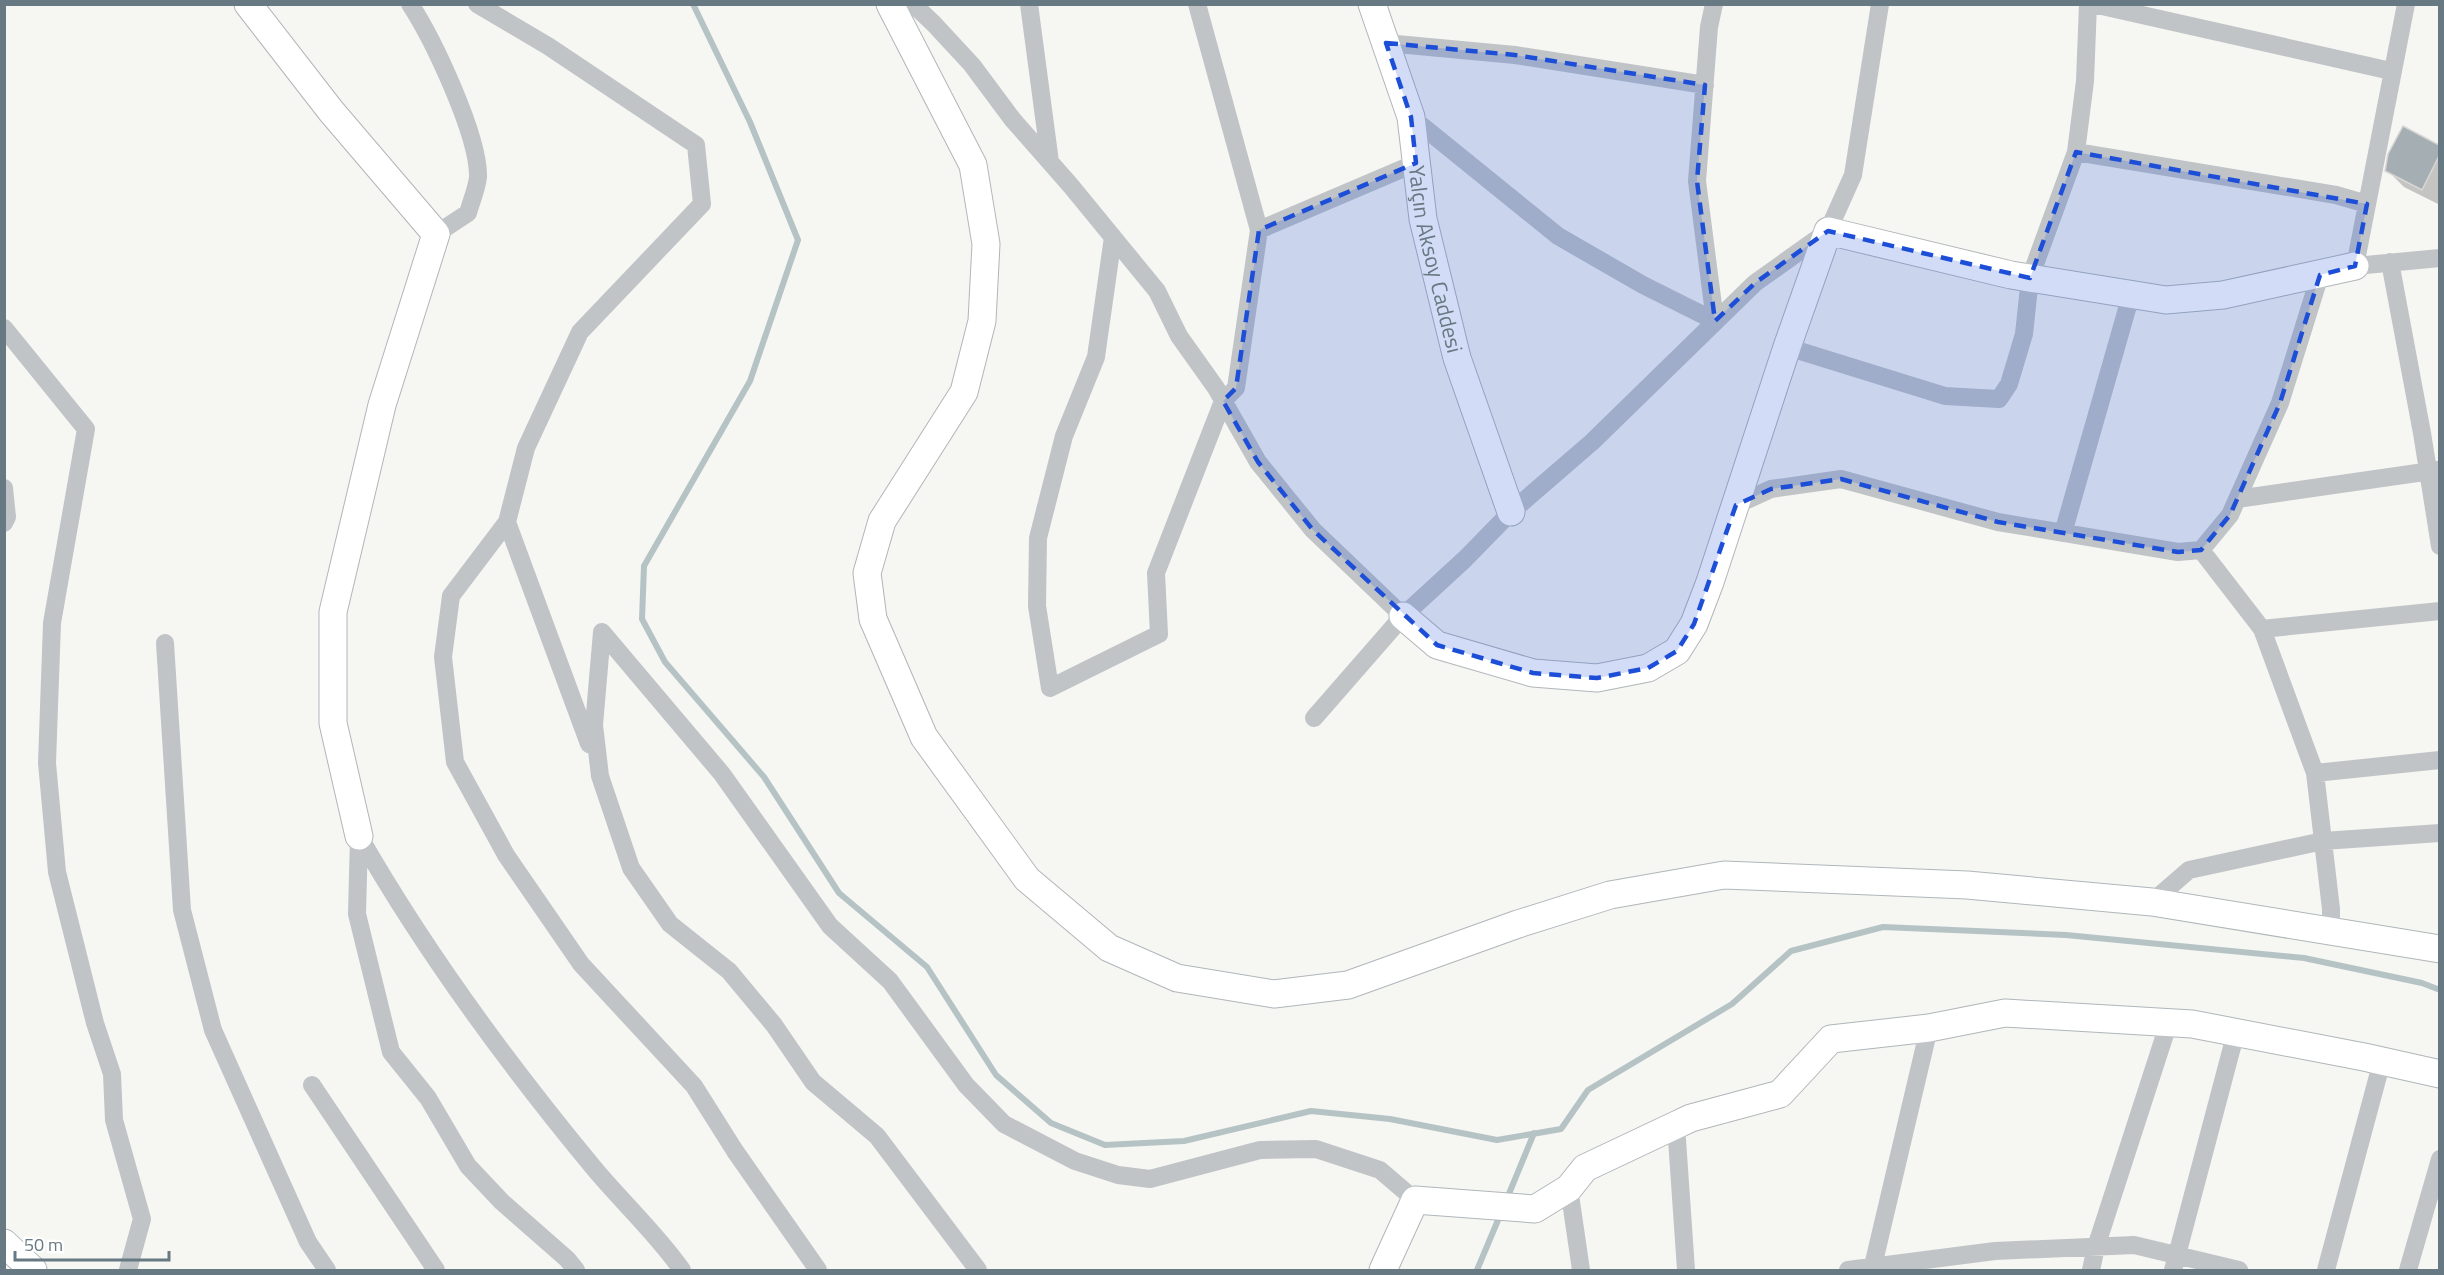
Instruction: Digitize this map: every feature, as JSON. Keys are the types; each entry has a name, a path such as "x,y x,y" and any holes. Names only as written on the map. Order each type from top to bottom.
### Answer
{"street":[{"path":"248,4 331,111 436,234"},
{"path":"410,4 424,27 473,138 478,177 468,213 436,234 382,405 333,612 333,723 359,836 357,914 391,1053 428,1098 468,1166 502,1202 567,1259 576,1270"},
{"path":"477,4 548,46 696,145 702,204 580,332 526,448 507,522 450,596 443,657 455,762 506,855 580,964 694,1086 735,1151 818,1270"},
{"path":"890,4 973,165 986,244 982,321 964,392 882,521 867,573 873,619 924,736 1028,879 1109,948 1177,978 1274,994 1348,986 1518,924 1610,895 1724,875 1967,885 2152,902 2439,949"},
{"path":"913,4 972,65 1013,120 1156,291 1179,336 1223,401 1258,462 1313,530 1403,616 1437,645 1533,673 1597,678 1648,668 1677,651 1694,624 1828,231 1853,175 1880,4"},
{"path":"1029,4 1050,162"},
{"path":"1113,237 1096,357 1064,436 1038,538 1037,606 1050,688 1159,634 1156,573 1223,401 1236,388 1259,230 1197,4"},
{"name":"Yalçın Aksoy Caddesi","path":"1372,4 1411,117 1423,219 1456,358 1511,512"},
{"path":"1714,4 1709,27 1697,181 1715,321"},
{"path":"1788,347 1945,396 1999,399 2009,384 2024,334 2030,278 2076,152 2085,81 2090,4 2391,71"},
{"path":"2355,266 2391,71 2406,4"},
{"path":"1386,43 1515,55 1705,85"},
{"path":"1411,117 1558,236 1644,285 1715,321"},
{"path":"2076,152 2336,195 2367,204"},
{"path":"1259,230 1416,163"},
{"path":"1314,718 1403,616 1465,559 1511,512 1592,442 1755,284 1828,231 2030,278 2166,300 2223,296 2355,266 2439,258"},
{"path":"2390,262 2434,470 2439,546"},
{"path":"1736,505 1771,489 1841,479 1998,522 2178,552 2201,550 2230,515 2280,403 2320,275"},
{"path":"2063,533 2131,295"},
{"path":"4,328 86,429 52,623 47,764 57,872 95,1023 112,1074 114,1120 142,1219 128,1270"},
{"path":"2237,499 2434,470"},
{"path":"4,488 7,517 4,523"},
{"path":"507,522 632,868 670,924 729,971 774,1025 813,1082 877,1136 978,1270"},
{"path":"2201,550 2262,628 2315,773 2331,909 2331,930"},
{"path":"2262,628 2439,611"},
{"path":"600,776 594,725 602,632 722,774 830,926 890,981 966,1085 1004,1124 1075,1161 1118,1175 1150,1179 1260,1150 1316,1149 1380,1170 1415,1200 1535,1209 1569,1188 1586,1168 1676,1125 1691,1118 1780,1094 1831,1039 1929,1028 2005,1013 2192,1024 2439,1074"},
{"path":"165,643 182,910 213,1030 308,1242 327,1270"},
{"path":"2315,773 2439,760"},
{"path":"2152,902 2189,870 2323,841 2439,833"},
{"path":"359,836 398,904 508,1059 594,1168 670,1252 682,1270"},
{"path":"2091,1270 2096,1247 2169,1023"},
{"path":"1872,1268 1929,1028"},
{"path":"2175,1263 2236,1032"},
{"path":"2326,1270 2382,1061"},
{"path":"312,1084 436,1270"},
{"path":"1676,1125 1686,1270"},
{"path":"2409,1270 2439,1159"},
{"path":"1569,1188 1581,1270"},
{"path":"1383,1270 1415,1200"},
{"path":"4,1243 33,1270"},
{"path":"1848,1270 1995,1251 2134,1245 2175,1263 2239,1270"}],"highlighted area":[{"path":"1386,43 1515,55 1705,85 1697,181 1715,321 1755,283 1828,231 2030,278 2076,152 2367,204 2355,266 2320,275 2280,403 2230,515 2201,550 2178,552 1998,522 1841,479 1771,489 1736,505 1694,624 1677,651 1648,668 1597,678 1533,673 1437,645 1313,530 1258,462 1223,401 1236,388 1259,230 1416,163 1411,117"}],"building":[{"path":"2403,126 2439,145 2439,156 2422,190 2385,171 2388,154"}],"waterway":[{"path":"693,4 750,122 798,240 750,381 644,566 642,619 665,662 764,777 839,893 927,967 996,1075 1051,1123 1105,1145 1184,1141 1311,1111 1390,1119 1497,1140 1561,1129 1588,1090 1732,1004 1791,951 1883,927 2066,935 2304,958 2422,983 2440,990"},
{"path":"1506,1201 1534,1133"},
{"path":"1477,1270 1501,1213"}]}
